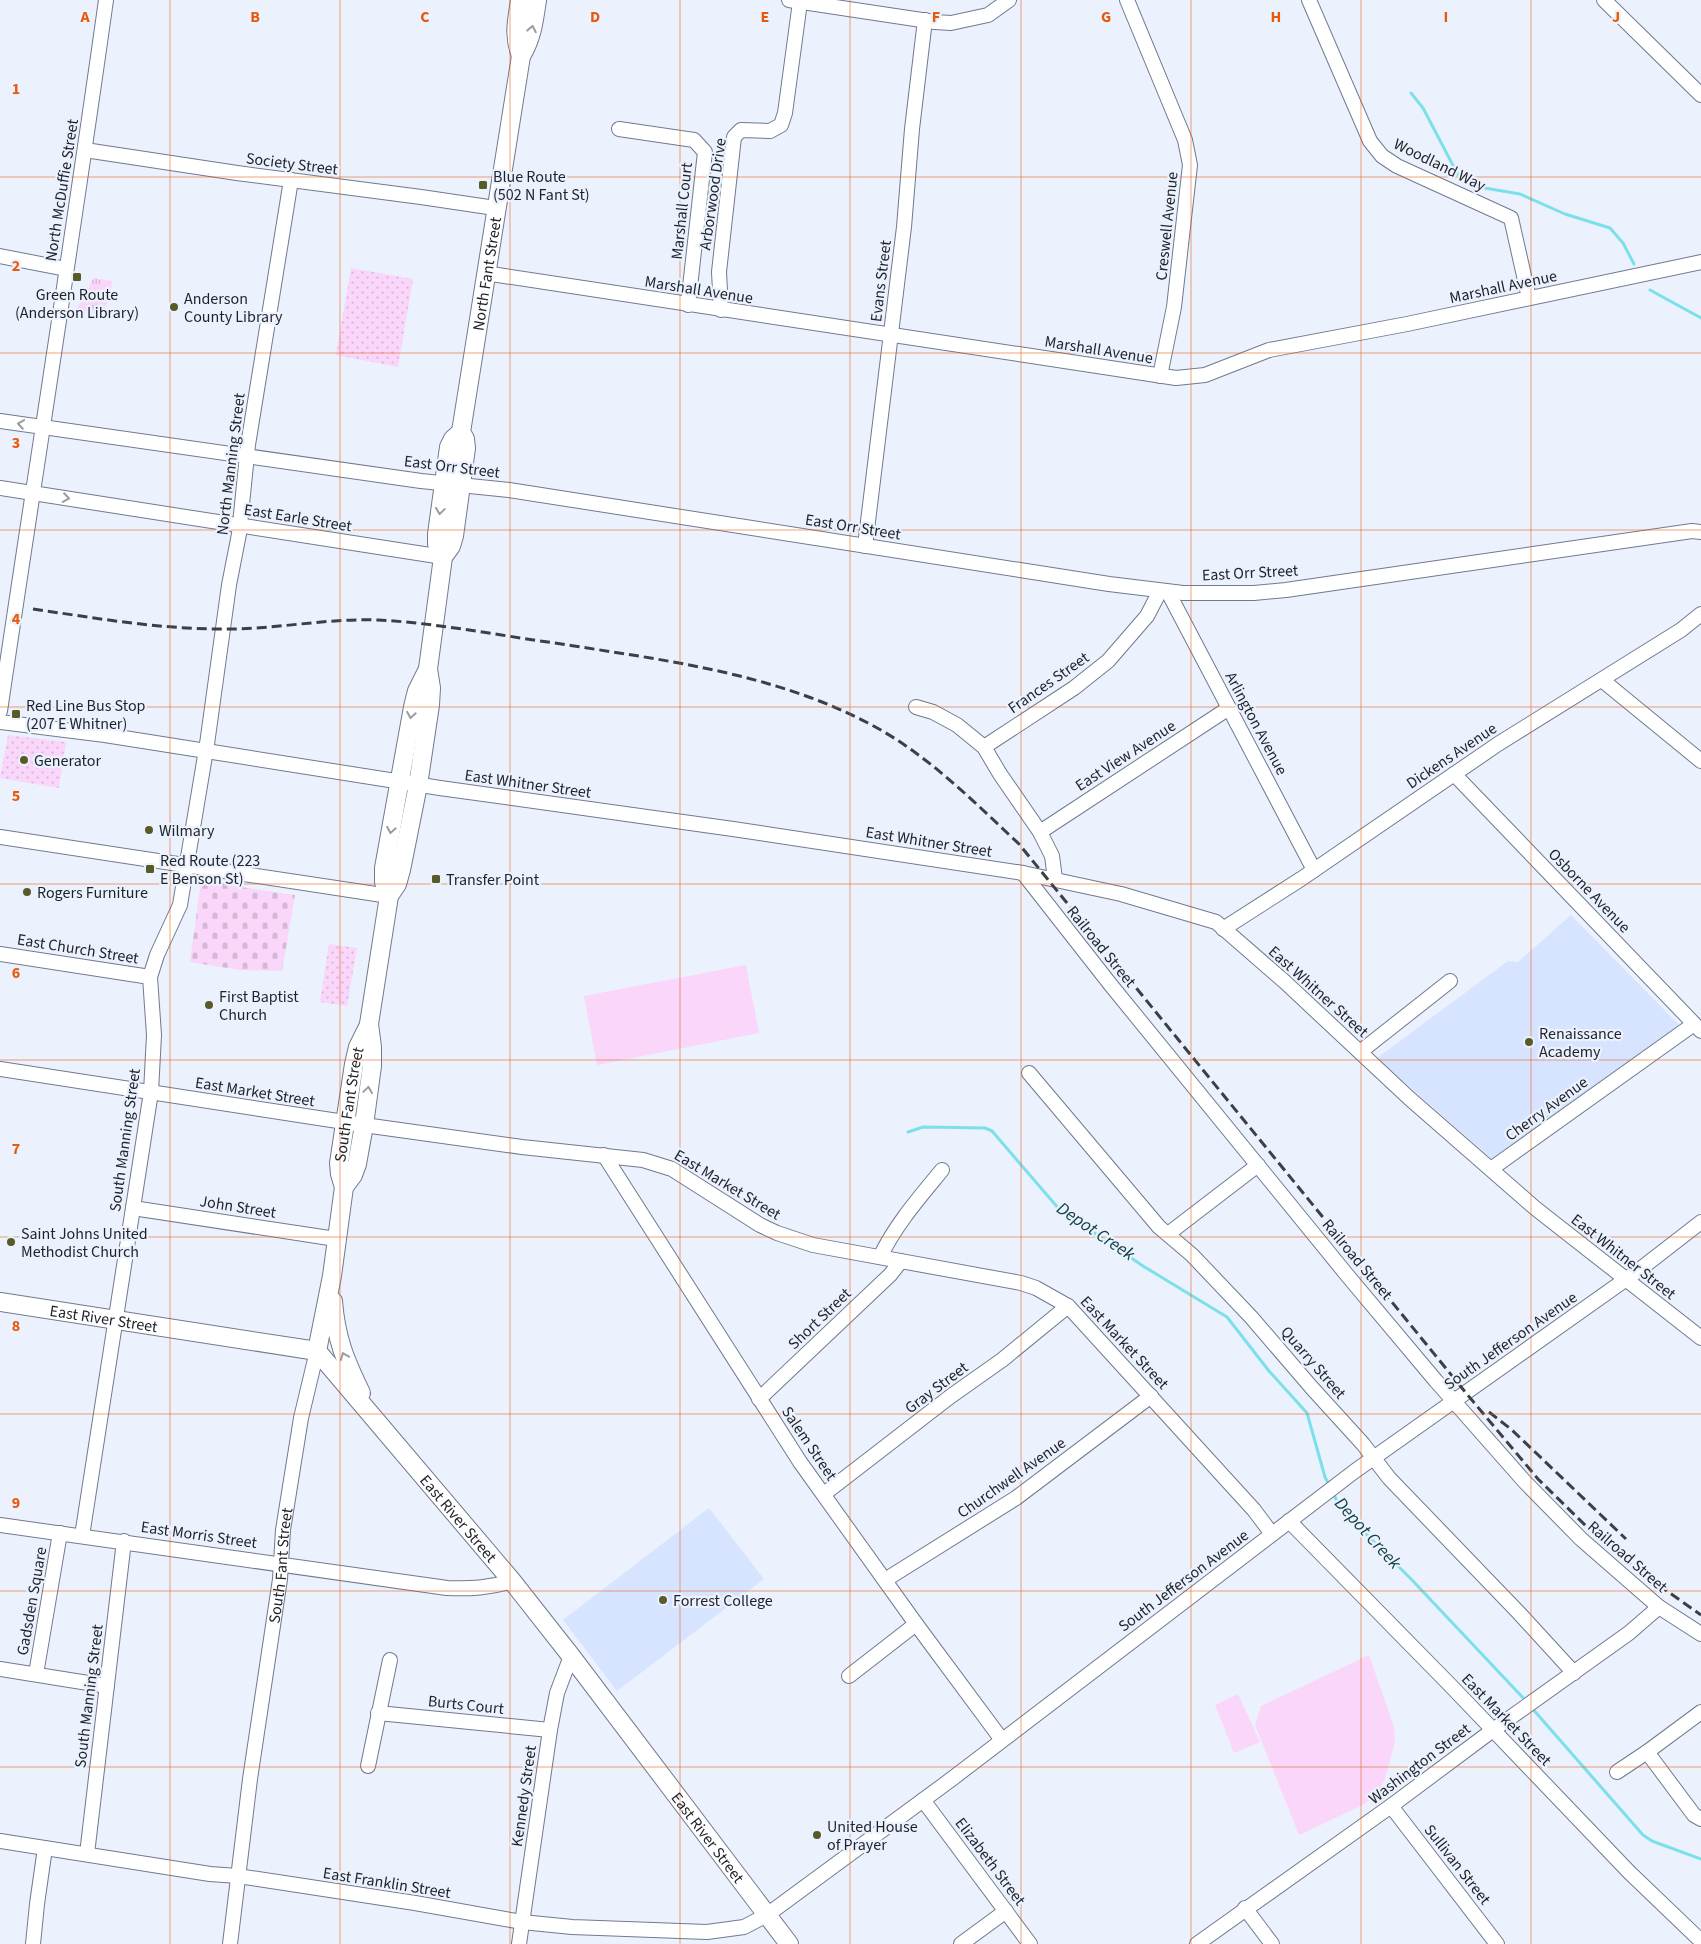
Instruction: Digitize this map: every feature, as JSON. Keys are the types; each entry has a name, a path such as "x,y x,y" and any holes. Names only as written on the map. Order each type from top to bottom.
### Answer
{"main road":[{"name":"North Fant Street","path":"520,0 515,33 515,42 520,56"},
{"name":"North Fant Street","path":"418,785 430,705 431,688 428,669 443,557 437,544 437,534 453,483 449,447 453,439 461,432 520,56 529,44 537,0"},
{"name":"North Fant Street","path":"400,782 413,707 417,691 428,669"},
{"name":"South Fant Street","path":"389,896 384,882 384,868 400,782"},
{"name":"South Fant Street","path":"344,1187 353,1175 357,1164 372,1066 370,1024 389,896 397,884 401,870 418,785"},
{"name":"South Fant Street","path":"316,1351 332,1276 344,1187 339,1163 354,1064 358,1047 370,1024"},
{"path":"332,1276 337,1338 342,1354 372,1416"},
{"name":"East River Street","path":"0,1302 316,1351 512,1581 789,1944"}],"street":[{"name":"North McDuffie Street","path":"0,711 106,0"},
{"path":"794,1 952,23 988,15 1008,0"},
{"name":"Creswell Avenue","path":"1127,0 1185,140 1190,165 1174,307 1160,376"},
{"name":"Woodland Way","path":"1309,0 1370,142 1382,156 1397,166 1511,218 1529,298"},
{"path":"1604,0 1701,95"},
{"name":"Arborwood Drive","path":"721,310 719,272 734,137 741,130 770,131 781,125 785,113 794,1"},
{"name":"Evans Street","path":"865,546 904,227 912,128 925,20"},
{"name":"Marshall Court","path":"619,129 694,140 705,152 688,305"},
{"name":"Society Street","path":"85,150 495,208"},
{"name":"North Manning Street","path":"205,752 229,585 240,526 248,445 291,180"},
{"path":"0,256 66,269"},
{"name":"Marshall Avenue","path":"485,273 1176,378 1205,375 1269,350 1701,262"},
{"name":"East Orr Street","path":"0,421 421,481 453,483 1164,591 1254,593 1286,590 1674,534 1701,532"},
{"name":"East Earle Street","path":"0,488 443,557"},
{"name":"Arlington Avenue","path":"1164,591 1229,708 1314,870"},
{"name":"Frances Street","path":"984,747 1074,688 1108,661 1147,616 1164,591"},
{"name":"Dickens Avenue","path":"1223,929 1314,870 1498,744 1681,630 1701,614"},
{"path":"1602,680 1701,761"},
{"path":"916,707 933,712 957,725 984,747 1040,832 1052,856 1055,879"},
{"name":"East View Avenue","path":"1040,832 1229,708"},
{"name":"East Whitner Street","path":"0,722 105,735 418,785 733,829 1023,873 1121,894 1216,922 1285,982 1409,1098 1535,1208 1701,1338"},
{"name":"South Manning Street","path":"82,1536 151,1092 154,1035 150,977 180,905 205,752"},
{"name":"Osborne Avenue","path":"1454,774 1698,1027"},
{"path":"0,837 389,896"},
{"name":"Railroad Street","path":"1023,873 1051,912 1348,1275 1525,1482 1581,1539 1659,1607 1701,1634"},
{"name":"East Church Street","path":"0,954 150,977"},
{"path":"1360,1052 1450,981"},
{"name":"Cherry Avenue","path":"1491,1169 1698,1027"},
{"name":"East Market Street","path":"0,1069 364,1125 522,1147 643,1160 672,1168 760,1225 794,1240 1021,1282 1068,1306 1254,1510 1272,1534"},
{"name":"Quarry Street","path":"1029,1073 1159,1227 1192,1254 1251,1317 1374,1458 1389,1478 1574,1672"},
{"name":"Salem Street","path":"604,1156 800,1462 1002,1740"},
{"path":"1168,1234 1258,1165"},
{"path":"880,1257 887,1241 906,1213 942,1170"},
{"name":"John Street","path":"134,1208 336,1239"},
{"name":"South Jefferson Avenue","path":"767,1915 923,1800 1331,1489 1626,1280 1701,1222"},
{"name":"Short Street","path":"759,1399 890,1275 901,1261"},
{"name":"Gray Street","path":"824,1494 951,1396 1002,1360 1068,1306"},
{"name":"South Fant Street","path":"230,1944 250,1779 280,1579 283,1530 301,1418 316,1351"},
{"name":"Churchwell Avenue","path":"885,1580 1016,1498 1151,1396"},
{"name":"East Market Street","path":"1289,1521 1452,1687 1629,1872 1701,1941"},
{"name":"East Morris Street","path":"0,1525 447,1588 473,1589 492,1587 512,1581"},
{"name":"Gadsden Square","path":"36,1674 60,1533"},
{"name":"South Manning Street","path":"87,1854 124,1541"},
{"name":"Washington Street","path":"1197,1944 1629,1633 1659,1607"},
{"path":"850,1676 916,1624"},
{"name":"Kennedy Street","path":"519,1944 550,1730 557,1692 571,1656"},
{"path":"368,1766 390,1660"},
{"name":"Gadsden Square","path":"0,1669 107,1686"},
{"path":"1617,1772 1701,1712"},
{"name":"Burts Court","path":"378,1713 550,1730"},
{"path":"1647,1752 1694,1815 1701,1819"},
{"name":"Elizabeth Street","path":"923,1800 1030,1944"},
{"name":"Sullivan Street","path":"1391,1806 1497,1944"},
{"name":"East Franklin Street","path":"0,1841 210,1874 238,1876 415,1903 522,1922 617,1930 707,1932 744,1927 767,1915"},
{"path":"33,1944 45,1848"},
{"path":"1245,1908 1272,1944"},
{"path":"961,1944 1006,1911"}],"shaded area":[{"name":"Renaissance Academy","path":"1571,915 1681,1027 1494,1161 1377,1058 1508,961 1518,962"},
{"name":"Forrest College","path":"709,1508 764,1579 617,1691 563,1620"}],"green space":[{"path":"351,268 413,279 398,367 336,355"},
{"path":"93,278 112,281 106,305 102,309 90,313 73,313 86,295"},
{"path":"8,735 66,742 59,788 0,778"},
{"path":"201,881 295,895 282,971 240,970 190,962"},
{"path":"329,944 357,948 347,1006 320,1002"},
{"path":"746,965 759,1033 597,1065 584,996"},
{"path":"1369,1655 1394,1727 1395,1741 1385,1779 1376,1794 1365,1804 1299,1835 1255,1725 1261,1706"},
{"path":"1238,1694 1260,1742 1234,1753 1215,1705"}],"waterway":[{"path":"1411,93 1423,108 1458,175"},
{"path":"1473,186 1520,194 1565,214 1610,228 1623,243 1634,264"},
{"path":"1650,290 1701,318"},
{"name":"Depot Creek","path":"908,1132 923,1127 985,1128 992,1131 1059,1209 1143,1266 1227,1317 1269,1371 1307,1413 1329,1485"},
{"name":"Depot Creek","path":"1333,1493 1340,1507 1526,1701"},
{"name":"Depot Creek","path":"1531,1707 1643,1835 1652,1841 1701,1859"}],"railway":[{"path":"33,609 127,622 197,629 241,629 338,621 378,620 467,630 675,662 715,670 793,691 831,706 889,735 948,778 1019,844 1538,1479 1586,1526 1650,1579 1701,1615"},
{"path":"1489,1412 1512,1430 1626,1539"}],"place":[{"name":"Blue Route (502 N Fant St)","path":"483,185"},
{"name":"Green Route (Anderson Library)","path":"77,277"},
{"name":"Anderson County Library","path":"174,307"},
{"name":"Red Line Bus Stop (207 E Whitner)","path":"16,714"},
{"name":"Generator","path":"24,760"},
{"name":"Wilmary","path":"149,830"},
{"name":"Red Route (223 E Benson St)","path":"150,869"},
{"name":"Transfer Point","path":"436,879"},
{"name":"Rogers Furniture","path":"27,892"},
{"name":"First Baptist Church","path":"209,1005"},
{"name":"Renaissance Academy","path":"1529,1042"},
{"name":"Saint Johns United Methodist Church","path":"11,1242"},
{"name":"Forrest College","path":"663,1600"},
{"name":"United House of Prayer","path":"817,1835"}]}
